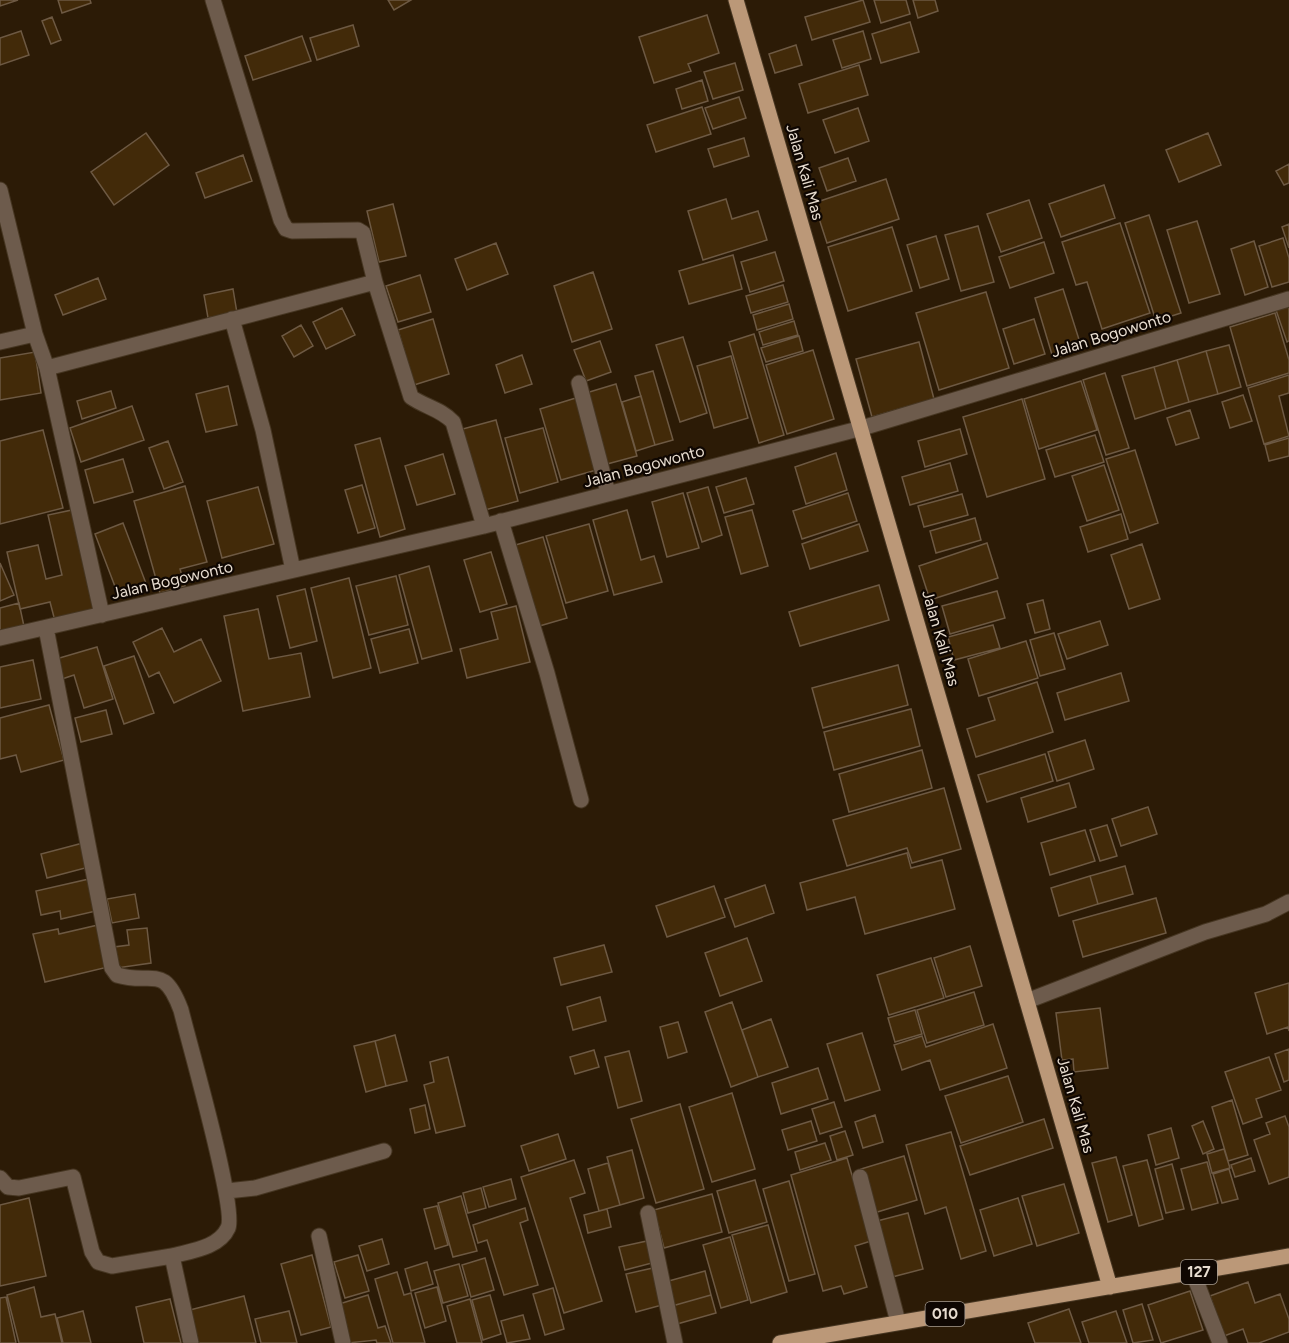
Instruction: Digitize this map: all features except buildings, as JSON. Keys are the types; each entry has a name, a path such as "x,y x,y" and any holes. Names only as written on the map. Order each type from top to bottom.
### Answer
{"main road":[{"name":"Jalan Kali Mas","path":"736,0 1110,1287"},
{"name":"127","path":"1110,1287 1289,1256"},
{"name":"010","path":"780,1343 1110,1287"}],"street":[{"path":"213,0 261,157 286,229 363,233 375,282 411,397 421,404 444,412 453,422 484,526"},
{"path":"0,190 35,334 47,368 102,615"},
{"path":"47,368 375,282"},
{"name":"Jalan Bogowonto","path":"0,638 484,526 862,428 1289,299"},
{"path":"232,319 263,430 293,570"},
{"path":"0,342 35,334"},
{"path":"579,382 608,494"},
{"path":"501,521 547,673 581,800"},
{"path":"0,1178 8,1186 19,1188 73,1177 92,1252 98,1262 112,1266 172,1256 202,1248 221,1238 228,1227 227,1191 181,1010 173,988 163,980 151,977 117,975 111,961 46,628"},
{"path":"1027,1001 1205,932 1266,914 1289,902"},
{"path":"227,1191 255,1188 384,1151"},
{"path":"861,1177 898,1322"},
{"path":"648,1213 675,1343"},
{"path":"319,1236 343,1343"},
{"path":"172,1256 191,1343"},
{"path":"1193,1273 1220,1343"}]}
